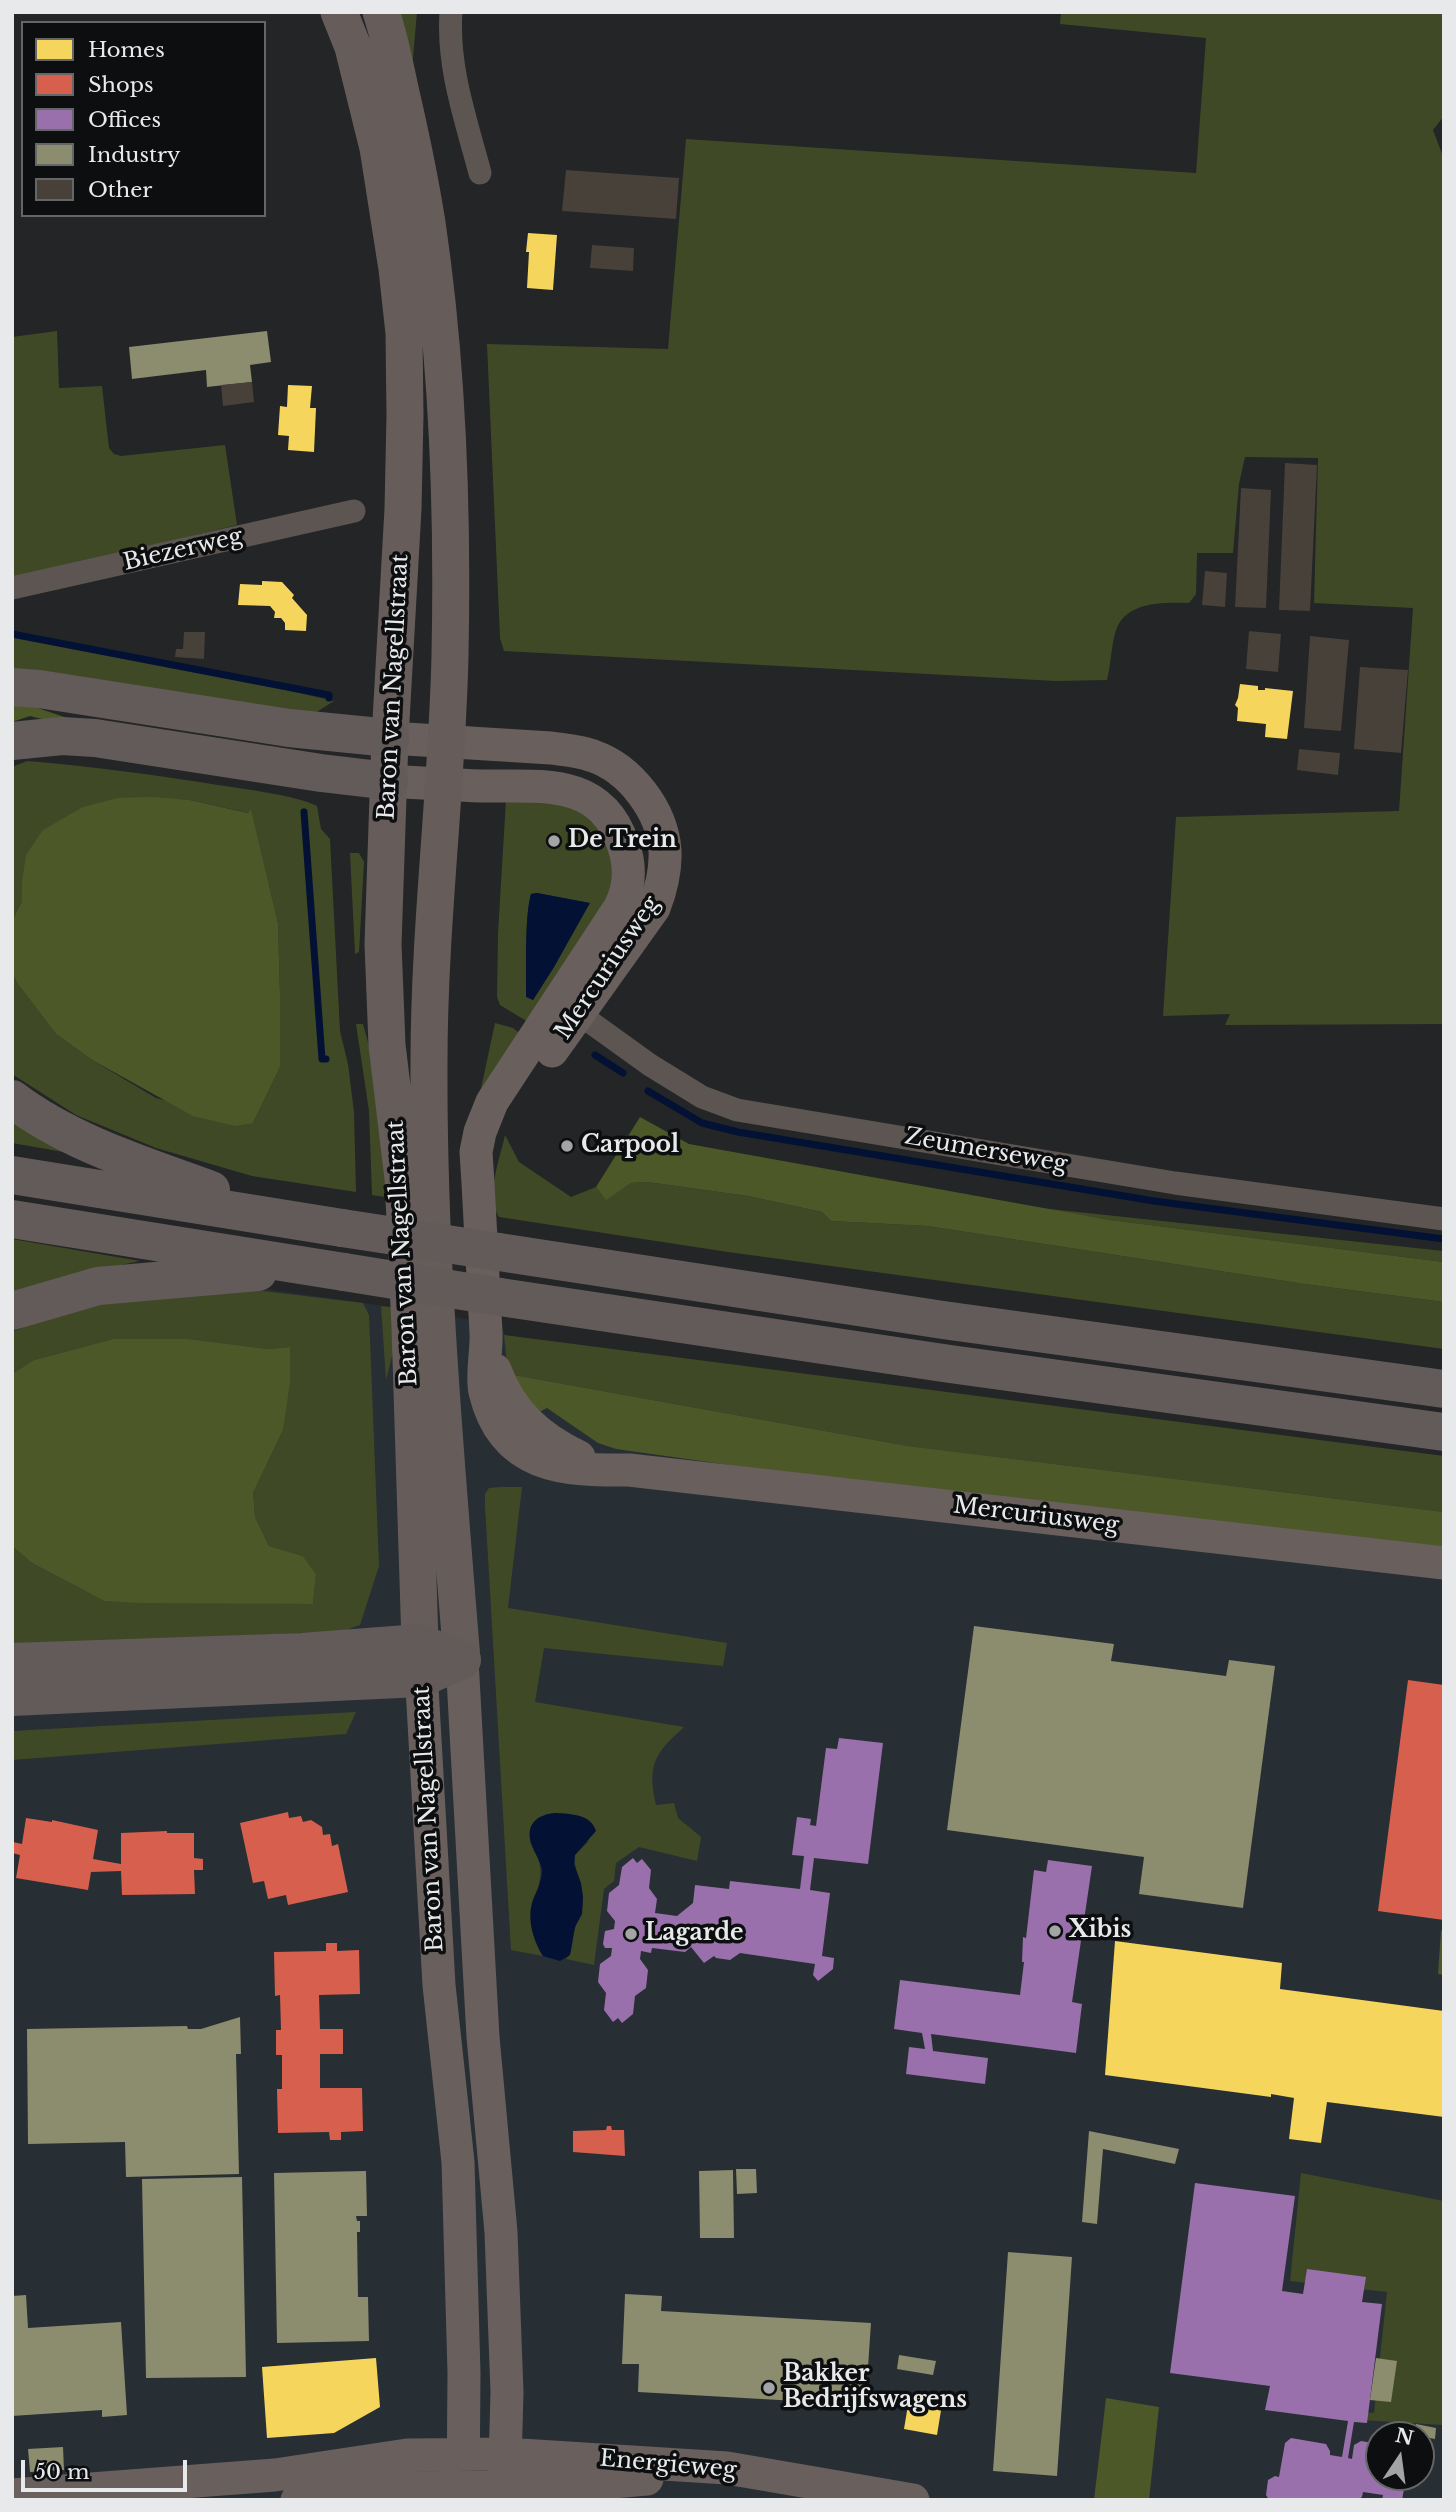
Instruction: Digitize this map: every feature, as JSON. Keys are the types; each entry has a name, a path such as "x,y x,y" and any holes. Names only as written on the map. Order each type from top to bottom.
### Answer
{"highway":[{"path":"12,687 289,728 390,738"},
{"path":"12,741 62,736 96,738 321,774 389,781"},
{"path":"12,1098 52,1125 94,1146 299,1221"},
{"path":"12,1175 943,1320 1444,1389"},
{"path":"12,1219 500,1297 936,1362 1444,1432"},
{"path":"12,1311 98,1286 326,1269"},
{"path":"12,1662 302,1652 421,1661"},
{"path":"12,1698 421,1661 462,1660"}],"main road":[{"name":"Baron van Nagellstraat","path":"339,12 353,47 378,148 404,333 403,509 390,738 383,944 387,1045 402,1178 410,1328 421,1661"},
{"name":"Baron van Nagellstraat","path":"381,12 422,193 440,329 450,524 450,655 428,1058 430,1188 462,1660"}],"street":[{"path":"451,12 454,74 480,173"},
{"name":"Biezerweg","path":"12,589 354,511"},
{"name":"Mercuriusweg","path":"390,738 572,750 596,757 619,770 634,783 660,827 665,850 661,890 654,908 569,1007"},
{"name":"Mercuriusweg","path":"389,781 443,785 540,786 574,792 599,807 612,820 620,835 628,867 624,900 569,1007 486,1154 478,1183 486,1345 500,1384 516,1409 551,1443 584,1459 629,1470 1444,1563"},
{"name":"Zeumerseweg","path":"569,1007 650,1065 702,1097 737,1110 1175,1183 1444,1219"},
{"name":"Baron van Nagellstraat","path":"462,1660 483,2037 501,2232 507,2392 505,2493"},
{"name":"Baron van Nagellstraat","path":"421,1661 439,1985 456,2125 463,2250 464,2480"},
{"name":"Energieweg","path":"464,2480 505,2454 727,2468 913,2500"},
{"path":"12,2494 275,2475 407,2455 464,2480"},
{"name":"Energieweg","path":"464,2480 505,2493 667,2478 831,2485"},
{"path":"297,2500 464,2480"}],"shaded area":[{"path":"12,1253 399,1308 502,1325 505,1335 1444,1477 1444,2500 12,2500"}],"green space":[{"path":"393,12 417,12 412,70"},
{"path":"1061,12 1444,12 1444,116 1433,130 1444,159 1444,1024 1225,1025 1230,1014 1163,1016 1176,817 1399,811 1413,608 1314,603 1318,458 1245,457 1239,484 1233,553 1197,553 1196,594 1189,603 1147,605 1128,613 1121,620 1114,636 1107,680 1056,681 504,651 500,638 487,344 668,349 686,139 1196,173 1206,38 1060,24"},
{"path":"57,331 59,388 102,386 109,448 114,454 121,456 225,445 237,525 12,579 12,337"},
{"path":"12,633 165,662 334,701 315,713 12,674"},
{"path":"12,705 35,707 70,719 50,721 30,716 12,722"},
{"path":"27,761 123,771 255,791 317,806 321,829 330,839 340,1031 348,1064 354,1112 356,1192 252,1176 156,1148 76,1115 12,1074 12,972 17,983 56,1034 92,1060 156,1098 253,1123 280,1067 278,923 251,810 249,813 190,800 118,798 22,882 22,901 12,921 12,767"},
{"path":"559,794 608,827 620,886 533,1025 500,1005 497,997 506,800","holes":["531,894 589,903 533,1000 526,996 527,930"]},
{"path":"118,798 190,800 248,813 251,809 278,923 280,994 280,1067 253,1123 235,1126 193,1116 92,1060 56,1034 17,983 12,972 12,921 22,901 26,855 43,830 83,807"},
{"path":"350,853 359,853 364,862 359,952 355,954"},
{"path":"495,1023 513,1028 527,1039 476,1112"},
{"path":"356,1024 363,1024 388,1116 392,1198 372,1195 369,1111"},
{"path":"12,1112 92,1157 12,1143"},
{"path":"640,1117 689,1144 1110,1220 1444,1262 1444,1302 1304,1284 927,1226 831,1221 822,1212 748,1196 647,1182 631,1183 606,1200 596,1187"},
{"path":"505,1135 519,1162 571,1197 596,1187 606,1199 631,1183 647,1182 748,1196 822,1212 831,1221 927,1226 1304,1284 1444,1302 1444,1349 728,1252 499,1217 493,1188"},
{"path":"1040,1208 1444,1251 1444,1262 1110,1220"},
{"path":"12,1239 140,1261 73,1275 12,1300"},
{"path":"213,1285 363,1303 369,1315 379,1566 360,1625 343,1631 12,1646 12,1546 32,1563 104,1601 313,1604 316,1574 303,1556 269,1546 255,1517 253,1493 283,1430 289,1347 268,1349 189,1339 113,1339 34,1360 12,1374 12,1332 82,1303"},
{"path":"381,1306 399,1308 397,1337 386,1380"},
{"path":"504,1335 1444,1456 1444,1512 908,1446 508,1374"},
{"path":"113,1339 189,1339 268,1349 290,1347 290,1382 283,1430 253,1493 255,1517 269,1546 303,1556 316,1574 313,1604 104,1601 32,1563 12,1546 12,1374 34,1360"},
{"path":"508,1374 908,1446 1444,1512 1444,1553 943,1495 616,1449 598,1443 547,1408 537,1413"},
{"path":"522,1487 508,1608 727,1643 723,1666 544,1648 535,1702 684,1727 655,1761 653,1791 656,1805 674,1803 678,1818 701,1837 697,1861 639,1847 616,1863 614,1881 604,1889 594,1965 566,1959 571,1950 583,1904 575,1855 589,1841 538,1859 540,1872 536,1925 543,1956 511,1950 485,1506 485,1494 489,1488"},
{"path":"356,1712 346,1734 12,1760 12,1731"},
{"path":"1441,1930 1444,1931 1444,1975 1438,1974"},
{"path":"1301,2173 1444,2201 1444,2425 1435,2424 1435,2421 1360,2420 1361,2412 1374,2413 1387,2292 1290,2281"},
{"path":"1106,2398 1159,2407 1149,2500 1094,2500"}],"water":[{"path":"531,894 590,903 533,1000 526,997 527,930"},
{"path":"556,1813 585,1818 596,1831 575,1855 574,1864 583,1898 582,1914 575,1927 570,1955 560,1961 543,1956 534,1938 530,1917 542,1871 530,1839 531,1827 538,1818"}],"building: Homes":[{"path":"528,233 557,235 553,290 527,288"},
{"path":"288,385 312,386 310,408 316,408 314,452 288,450 289,436 278,435 280,406 287,407"},
{"path":"262,581 282,582 294,595 292,598 307,615 306,631 285,630 285,623 281,618 274,618 275,612 270,606 238,605 240,584 262,585"},
{"path":"1240,684 1258,686 1258,690 1265,688 1293,691 1287,739 1265,737 1266,724 1237,721 1238,708 1235,705"},
{"path":"1115,1941 1282,1963 1280,1989 1444,2011 1444,2117 1327,2102 1321,2143 1289,2139 1294,2098 1105,2075"},
{"path":"376,2358 380,2407 334,2433 267,2438 262,2367"},
{"path":"910,2393 943,2398 937,2435 904,2429"}],"building: Shops":[{"path":"1408,1680 1444,1685 1444,1920 1378,1911"},
{"path":"288,1812 289,1818 301,1816 303,1822 311,1820 322,1827 323,1835 330,1834 332,1846 338,1844 348,1892 288,1905 286,1895 268,1899 264,1881 253,1883 240,1823"},
{"path":"26,1818 52,1820 98,1830 93,1859 121,1864 121,1833 194,1833 194,1858 203,1859 203,1870 194,1870 195,1894 122,1895 121,1871 91,1872 88,1890 16,1878 20,1855 12,1853 12,1846 13,1842 22,1844"},
{"path":"326,1943 337,1943 337,1951 359,1950 360,1994 319,1995 320,2029 343,2029 343,2054 320,2054 320,2088 362,2088 363,2131 341,2132 341,2140 330,2140 329,2132 278,2133 277,2089 282,2089 282,2055 276,2055 276,2030 281,2030 280,1995 275,1996 274,1952 326,1951"},
{"path":"607,2126 611,2126 612,2130 624,2130 625,2156 573,2152 573,2131 606,2130"}],"building: Offices":[{"path":"839,1738 883,1743 868,1864 814,1858 810,1890 830,1893 822,1956 834,1958 833,1969 818,1981 813,1975 815,1964 740,1953 730,1960 714,1956 704,1963 691,1947 685,1952 652,1948 651,1953 641,1951 640,1959 648,1970 646,1988 635,1996 633,2014 622,2023 618,2018 613,2022 604,2010 606,1993 598,1982 600,1964 611,1956 612,1948 605,1948 603,1944 605,1931 614,1929 615,1921 607,1911 609,1893 619,1885 622,1867 633,1858 637,1863 642,1859 651,1870 649,1888 657,1899 655,1913 677,1916 693,1903 695,1885 729,1889 730,1881 800,1889 804,1856 792,1855 797,1817 811,1819 810,1825 816,1826 826,1748 837,1749"},
{"path":"1048,1860 1092,1866 1072,2002 1082,2004 1076,2053 931,2034 933,2051 988,2058 985,2084 906,2074 909,2047 925,2049 922,2033 894,2029 900,1980 1020,1995 1024,1962 1023,1937 1026,1938 1034,1870 1046,1872"},
{"path":"1195,2183 1295,2196 1282,2291 1303,2294 1307,2269 1366,2277 1362,2302 1382,2304 1367,2421 1354,2422 1348,2458 1352,2459 1354,2445 1365,2442 1365,2491 1404,2491 1402,2500 1382,2500 1383,2495 1363,2492 1358,2500 1269,2500 1266,2495 1268,2480 1279,2477 1285,2443 1291,2438 1326,2444 1330,2455 1342,2457 1348,2421 1265,2410 1270,2386 1170,2373"}],"building: Industry":[{"path":"267,331 271,362 250,365 252,382 207,387 206,370 132,379 129,347"},
{"path":"974,1626 1114,1644 1111,1661 1226,1676 1229,1660 1275,1666 1243,1908 1139,1894 1144,1857 947,1830"},
{"path":"240,2017 241,2054 236,2054 239,2174 126,2177 125,2142 28,2144 27,2029 187,2026 188,2029 201,2029"},
{"path":"1089,2131 1179,2149 1175,2164 1103,2149 1097,2224 1082,2222"},
{"path":"736,2169 756,2169 757,2193 737,2194"},
{"path":"733,2170 734,2238 700,2238 699,2171"},
{"path":"366,2171 367,2216 356,2216 357,2221 360,2221 360,2232 357,2232 358,2297 368,2297 369,2341 277,2343 274,2173"},
{"path":"242,2177 246,2377 146,2378 142,2179"},
{"path":"1008,2252 1072,2257 1057,2476 993,2471"},
{"path":"625,2294 662,2296 661,2311 871,2323 867,2382 863,2382 862,2401 832,2399 832,2403 638,2392 639,2364 622,2364"},
{"path":"26,2295 28,2328 121,2322 127,2415 102,2417 102,2410 12,2416 12,2296"},
{"path":"899,2355 936,2361 933,2375 897,2369"},
{"path":"1376,2358 1397,2361 1391,2402 1370,2400"},
{"path":"63,2447 64,2470 30,2472 28,2449"}],"building: Other":[{"path":"566,170 679,178 676,219 562,211"},
{"path":"592,245 634,248 633,271 590,268"},
{"path":"252,382 254,402 223,406 221,385"},
{"path":"1285,463 1317,465 1310,611 1279,610"},
{"path":"1241,488 1271,490 1266,608 1235,607"},
{"path":"1205,571 1227,573 1225,607 1202,605"},
{"path":"1249,631 1281,634 1278,672 1246,669"},
{"path":"184,632 205,632 204,659 175,657 176,649 183,649"},
{"path":"1310,636 1349,640 1341,731 1304,728"},
{"path":"1360,667 1408,670 1401,753 1354,749"},
{"path":"1299,749 1340,753 1338,775 1297,770"}],"waterway":[{"path":"12,634 329,695 329,698"},
{"path":"304,812 322,1059 326,1059"},
{"path":"595,1055 623,1073"},
{"path":"648,1091 702,1123 738,1132 1154,1201 1444,1239"}],"place":[{"name":"De Trein","path":"554,841"},
{"name":"Carpool","path":"567,1146"},
{"name":"Xibis","path":"1055,1931"},
{"name":"Lagarde","path":"631,1934"},
{"name":"Bakker Bedrijfswagens","path":"769,2388"}]}
